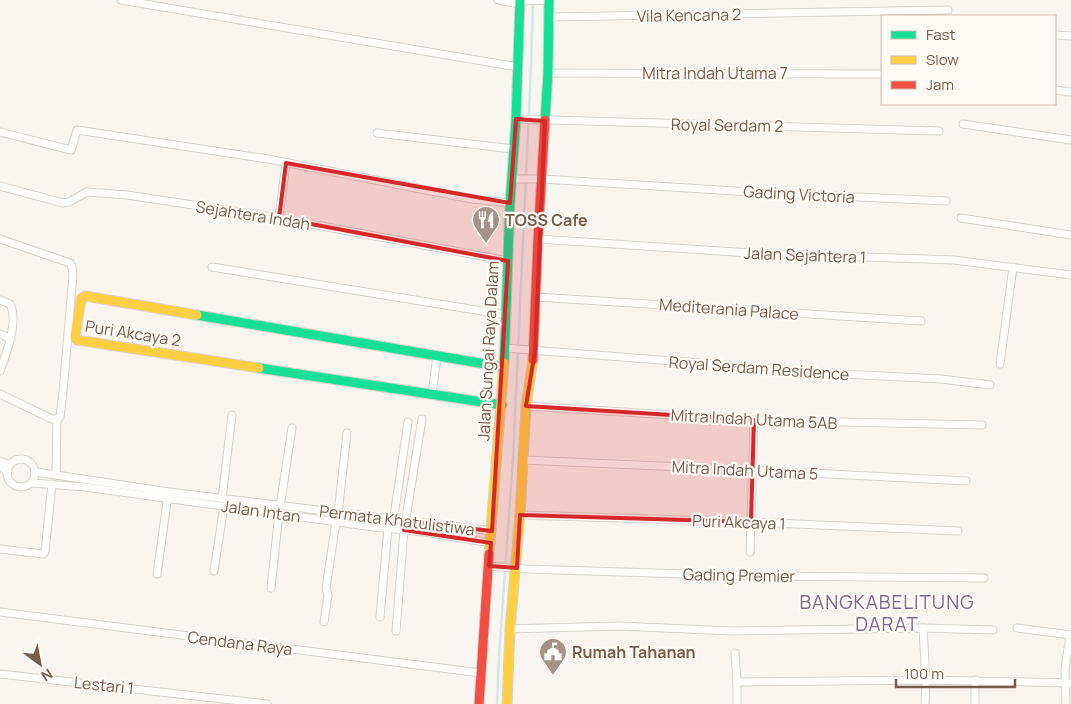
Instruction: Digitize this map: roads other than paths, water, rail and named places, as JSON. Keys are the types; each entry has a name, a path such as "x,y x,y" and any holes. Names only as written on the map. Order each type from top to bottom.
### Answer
{"street":[{"path":"121,0 518,67"},
{"path":"498,0 521,2 549,0 550,17 536,297 510,629 507,704"},
{"name":"Jalan Sungai Raya Dalam","path":"479,704 491,566 503,367 508,348 510,203 514,179 513,149 519,119 518,67 521,2"},
{"name":"Vila Kencana 2","path":"550,17 948,10"},
{"path":"1056,35 1071,36"},
{"name":"Mitra Indah Utama 7","path":"548,72 881,74"},
{"path":"1056,90 1071,92"},
{"name":"Royal Serdam 2","path":"519,119 939,131"},
{"path":"963,124 1071,140"},
{"path":"0,132 71,150 77,130 286,163 472,199 510,203"},
{"path":"377,134 513,149"},
{"path":"279,218 286,163"},
{"name":"Gading Victoria","path":"514,179 946,200"},
{"name":"Sejahtera Indah","path":"0,186 64,203 93,191 279,218 508,261"},
{"path":"961,218 1071,236"},
{"path":"0,239 70,263 72,267 61,413 57,419 56,475"},
{"name":"Jalan Sejahtera 1","path":"538,239 750,253 954,260 1071,276"},
{"path":"212,267 507,315"},
{"path":"1000,364 1014,267"},
{"name":"Puri Akcaya 2","path":"502,405 119,347 77,340 75,337 83,296 503,367"},
{"name":"Mediterania Palace","path":"536,297 921,322"},
{"path":"0,300 10,304 11,307 11,339 0,371"},
{"path":"0,334 11,339"},
{"name":"Royal Serdam Residence","path":"508,348 990,385"},
{"path":"432,394 437,356"},
{"path":"0,394 52,419 57,419"},
{"name":"Mitra Indah Utama 5AB","path":"526,406 754,420 982,425"},
{"path":"214,572 232,415"},
{"path":"396,631 405,521 422,419"},
{"path":"750,552 754,420"},
{"path":"380,617 390,528 394,520 408,422"},
{"path":"271,588 279,513 292,428"},
{"path":"338,513 347,434"},
{"path":"24,459 32,464 36,472 32,483 26,487 16,486 9,480 9,468 15,460 24,459"},
{"path":"0,460 9,468"},
{"name":"Mitra Indah Utama 5","path":"523,460 966,481"},
{"path":"0,467 9,468"},
{"name":"Permata Khatulistiwa","path":"36,472 168,495 223,502 281,505 492,531"},
{"path":"32,483 168,495 157,574"},
{"path":"0,549 43,554 45,552 52,484"},
{"name":"Jalan Intan","path":"223,502 336,522 491,543"},
{"name":"Puri Akcaya 1","path":"520,515 958,531"},
{"path":"324,622 328,595 326,588 336,522"},
{"name":"Gading Premier","path":"491,566 750,576 984,578"},
{"name":"Cendana Raya","path":"0,612 481,673"},
{"path":"510,629 618,626 733,631 923,628 993,630"},
{"path":"923,628 926,680 925,704"},
{"path":"1017,628 1071,635 1065,669 1068,682 1066,704"},
{"path":"735,653 738,682 737,704"},
{"name":"Lestari 1","path":"0,674 267,704"},
{"path":"738,682 926,680 1068,682"},
{"path":"974,680 975,704"}],"waterway":[{"path":"497,704 513,459 533,1"}],"place":[{"name":"TOSS Cafe","path":"486,244"},
{"name":"Rumah Tahanan","path":"553,676"}],"district":[{"name":"BANGKABELITUNG DARAT","path":"887,613"}]}
